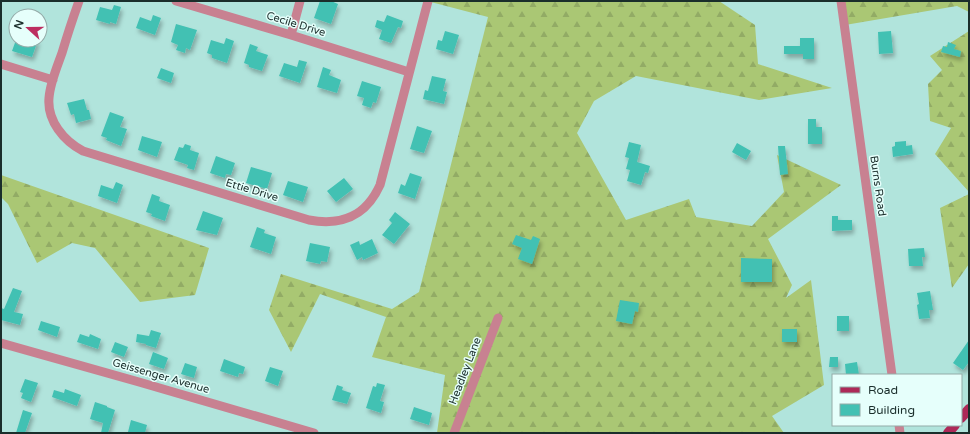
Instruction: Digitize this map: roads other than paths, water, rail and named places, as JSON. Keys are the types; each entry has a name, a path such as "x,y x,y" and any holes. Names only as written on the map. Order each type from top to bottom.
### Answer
{"main road":[{"path":"962,417 969,409"}],"street":[{"name":"Ettie Drive","path":"79,1 52,80 49,98 50,110 58,130 66,140 83,151 309,220 321,222 344,220 354,216 362,211 376,195 380,185 428,1"},
{"name":"Cecile Drive","path":"176,1 409,72"},
{"path":"291,35 300,1"},
{"name":"Burns Road","path":"841,1 892,374"},
{"path":"1,64 52,80"},
{"name":"Headley Lane","path":"454,433 498,318"},
{"name":"Geissenger Avenue","path":"1,343 314,433"}]}
